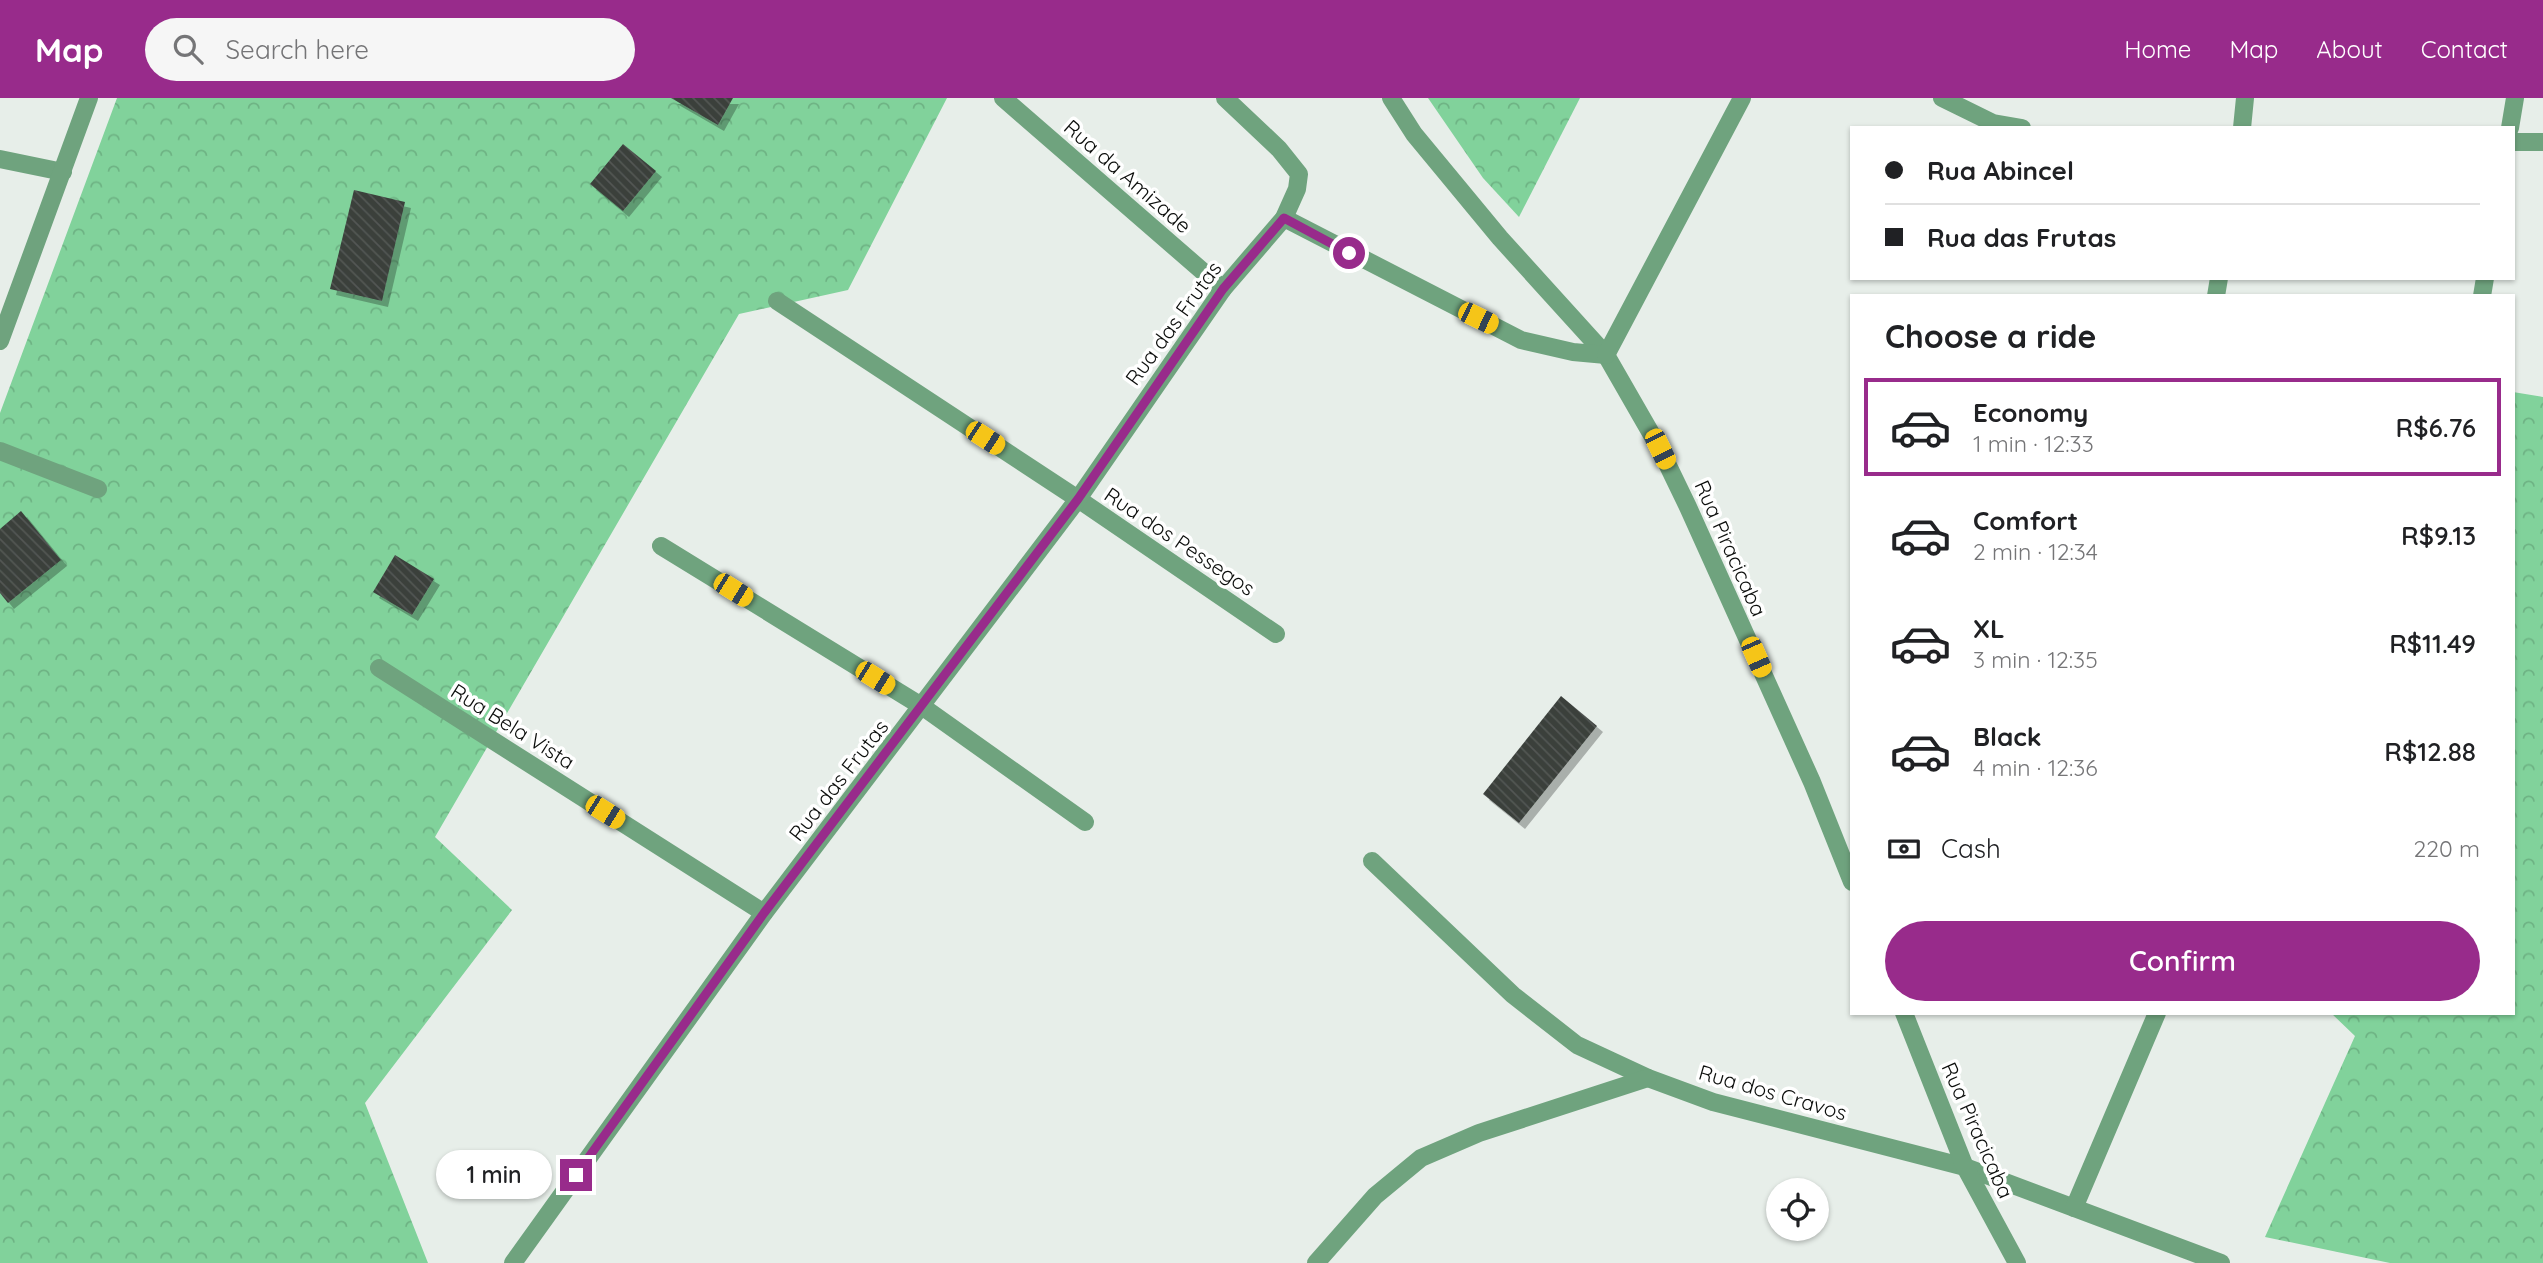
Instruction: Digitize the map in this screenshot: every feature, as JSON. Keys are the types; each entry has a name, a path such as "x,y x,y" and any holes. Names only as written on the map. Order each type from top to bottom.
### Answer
{"street":[{"path":"0,341 89,98"},
{"name":"Rua da Amizade","path":"1003,98 1223,289"},
{"name":"Rua das Frutas","path":"513,1263 764,913 923,707 1078,499 1223,289 1284,218 1297,189 1299,174 1293,164 1225,98"},
{"name":"Rua Piracicaba","path":"1391,98 1414,134 1500,238 1606,355 1660,449 1688,508 1812,782 1850,877"},
{"path":"1284,218 1521,340 1573,352 1606,355 1742,98"},
{"path":"1942,98 1993,123 2010,126"},
{"path":"2242,126 2245,98"},
{"path":"2510,126 2515,98"},
{"path":"2515,142 2543,142"},
{"path":"0,159 63,172"},
{"name":"Rua dos Pessegos","path":"777,301 1078,499 1276,634"},
{"path":"0,452 99,489"},
{"path":"661,546 923,707 1086,822"},
{"name":"Rua Bela Vista","path":"379,668 764,913"},
{"name":"Rua dos Cravos","path":"1372,860 1513,995 1577,1045 1648,1078 1713,1102 1965,1167 2221,1263"},
{"name":"Rua Piracicaba","path":"1905,1015 1965,1167 2017,1263"},
{"path":"2074,1208 2156,1015"},
{"path":"1316,1263 1375,1196 1422,1158 1479,1133 1648,1078"}],"green space":[{"path":"117,98 947,98 848,290 739,314 435,837 512,910 365,1103 428,1263 0,1263 0,413"},
{"path":"1428,98 1580,98 1519,217 1483,178"},
{"path":"2515,392 2543,397 2543,1263 2390,1263 2265,1237 2355,1036 2333,1015 2515,1015"}],"building":[{"path":"671,98 733,98 718,125"},
{"path":"623,144 656,171 623,211 590,184"},
{"path":"354,190 405,202 382,301 330,289"},
{"path":"21,511 61,560 8,603 0,593 0,529"},
{"path":"395,555 434,579 412,615 373,592"},
{"path":"1561,696 1597,726 1519,823 1483,794"}],"route":[{"path":"576,1175 764,913 923,707 1078,499 1223,289 1284,218 1349,253"}]}
